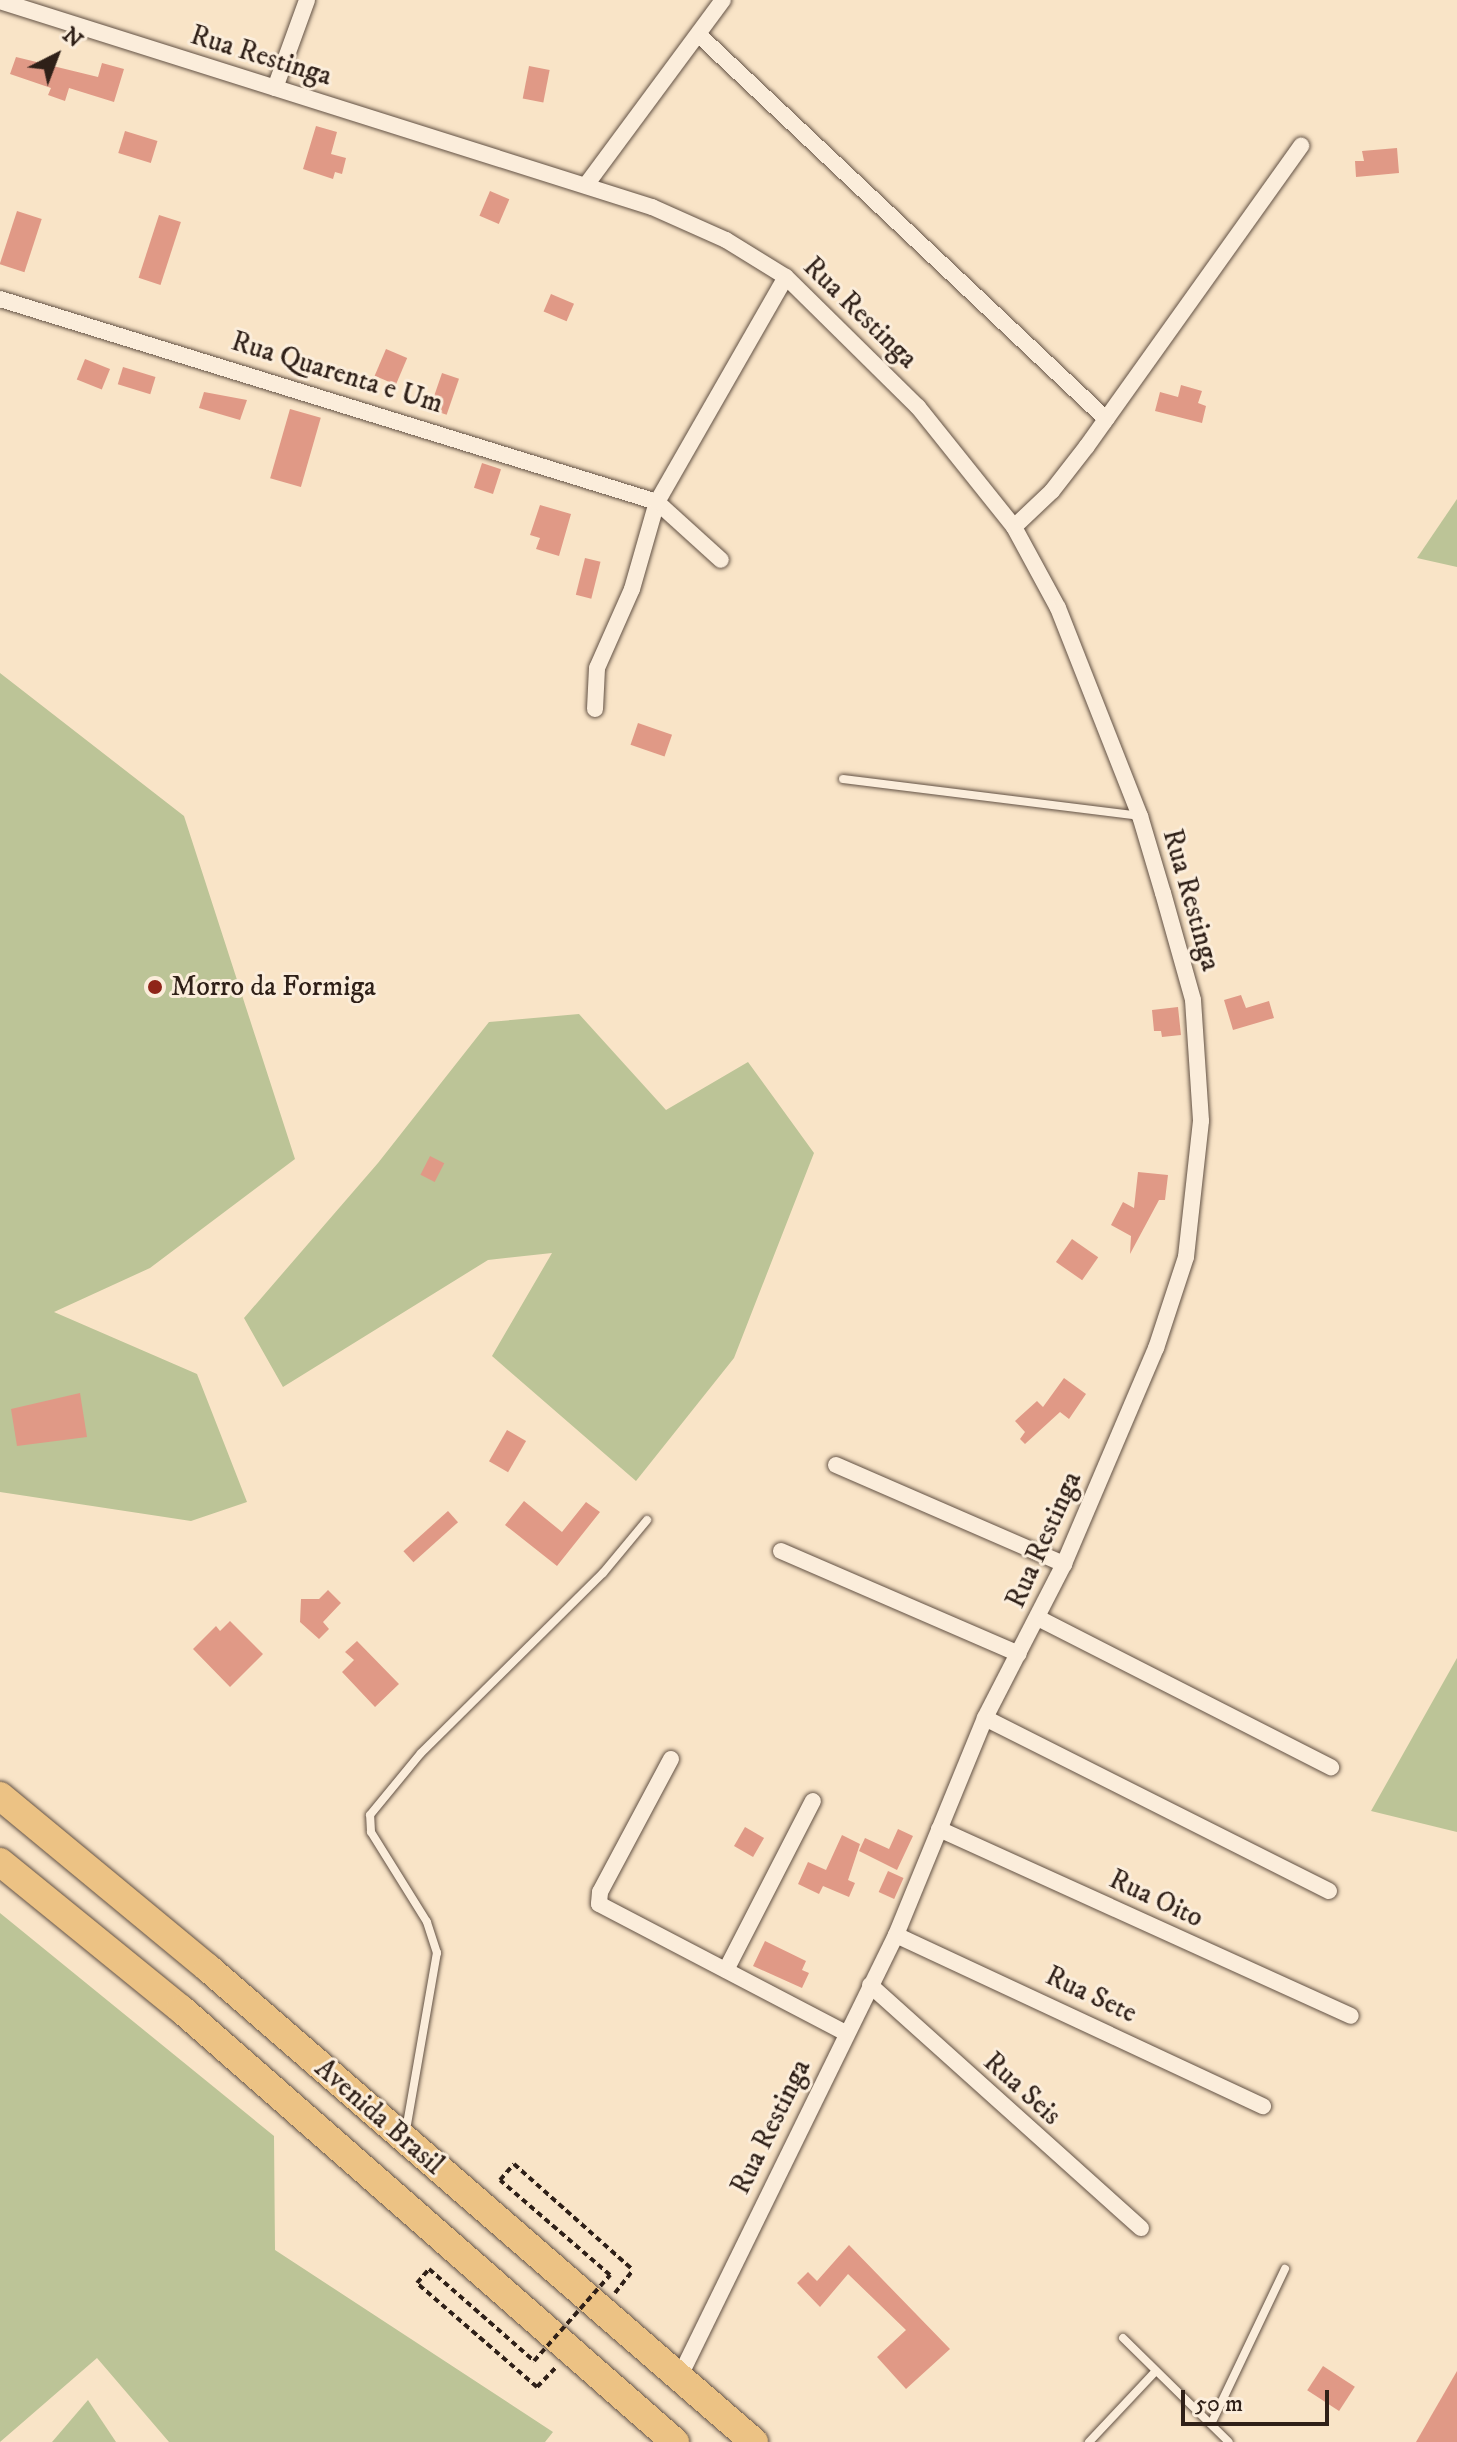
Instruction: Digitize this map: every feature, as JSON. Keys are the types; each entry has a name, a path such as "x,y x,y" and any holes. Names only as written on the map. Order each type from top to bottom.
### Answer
{"highway":[{"name":"Avenida Brasil","path":"0,1796 405,2139 754,2442"},
{"name":"Avenida Brasil","path":"0,1862 181,2009 675,2442"}],"street":[{"path":"275,88 307,0"},
{"path":"586,185 723,0"},
{"name":"Rua Restinga","path":"0,1 586,185 689,223 786,277 918,407 1014,527 1058,608 1140,816 1193,1000 1201,1121 1196,1190 1186,1257 1156,1348 1064,1564 985,1718 896,1935 679,2377"},
{"path":"699,35 1106,419"},
{"path":"1014,527 1052,491 1301,146"},
{"path":"595,709 597,668 637,577 657,502 786,277"},
{"name":"Rua Quarenta e Um","path":"0,299 657,502 721,560"},
{"path":"836,1465 1064,1564"},
{"path":"781,1551 1019,1654"},
{"path":"1038,1618 1331,1767"},
{"path":"985,1718 1329,1891"},
{"path":"671,1759 598,1899 609,1914 726,1970 846,2033"},
{"path":"726,1970 813,1801"},
{"name":"Rua Oito","path":"939,1829 1351,2016"},
{"name":"Rua Sete","path":"896,1935 1263,2106"},
{"name":"Rua Seis","path":"870,1985 1141,2228"}],"lane":[{"path":"843,779 1140,816"},
{"path":"405,2139 437,1953 427,1922 371,1832 370,1815 421,1753 603,1573 647,1520"},
{"path":"1211,2424 1285,2269"},
{"path":"1123,2338 1154,2373 1229,2442"},
{"path":"1089,2442 1154,2373"}],"path":[{"path":"537,2387 417,2283 429,2269 534,2361 610,2275 500,2180 514,2164 633,2270"}],"green space":[{"path":"1457,499 1457,567 1417,558"},
{"path":"0,673 184,816 295,1159 150,1268 54,1312 197,1374 247,1502 191,1521 0,1492"},
{"path":"579,1014 666,1110 748,1062 814,1153 734,1358 636,1481 492,1356 552,1253 488,1260 283,1387 244,1318 378,1163 489,1022"},
{"path":"1457,1658 1457,1832 1371,1811"},
{"path":"0,1913 274,2136 275,2250 553,2432 545,2442 169,2442 97,2358 0,2442"},
{"path":"88,2400 116,2442 52,2442"}],"building":[{"path":"16,57 98,77 102,63 124,69 114,102 69,88 65,101 48,95 51,88 10,74"},
{"path":"529,66 550,70 543,102 523,98"},
{"path":"316,126 337,132 331,154 346,158 342,174 335,172 333,179 303,169"},
{"path":"125,131 158,141 151,163 118,153"},
{"path":"1397,148 1399,173 1356,177 1355,161 1364,161 1362,151"},
{"path":"490,191 509,199 499,224 479,216"},
{"path":"17,211 42,219 24,272 0,264"},
{"path":"159,215 181,222 160,285 139,278"},
{"path":"551,294 574,304 567,321 544,311"},
{"path":"386,349 407,358 396,385 375,376"},
{"path":"85,359 110,369 102,390 77,379"},
{"path":"123,367 156,377 150,394 118,384"},
{"path":"442,373 459,379 447,415 430,409"},
{"path":"1181,385 1202,391 1198,403 1206,406 1202,423 1155,411 1160,392 1178,397"},
{"path":"204,392 247,400 240,420 199,408"},
{"path":"290,409 321,418 301,487 270,478"},
{"path":"482,463 501,469 493,494 474,488"},
{"path":"540,505 571,514 559,556 536,549 540,538 530,535"},
{"path":"585,558 601,562 591,599 576,595"},
{"path":"638,723 672,735 665,756 631,745"},
{"path":"1241,995 1246,1008 1269,1001 1274,1018 1233,1030 1224,1000"},
{"path":"1178,1007 1181,1035 1162,1037 1161,1031 1154,1031 1152,1010"},
{"path":"430,1156 444,1163 435,1182 420,1175"},
{"path":"1138,1172 1168,1175 1165,1200 1159,1200 1130,1254 1131,1236 1111,1225 1123,1202 1134,1208"},
{"path":"1072,1239 1098,1257 1082,1280 1056,1262"},
{"path":"1064,1378 1086,1394 1069,1419 1060,1412 1025,1444 1020,1439 1025,1432 1015,1421 1037,1401 1043,1407"},
{"path":"80,1393 87,1437 17,1446 11,1409"},
{"path":"507,1430 526,1441 508,1472 489,1461"},
{"path":"524,1501 562,1532 586,1502 600,1512 557,1566 505,1525"},
{"path":"448,1511 458,1522 413,1562 403,1551"},
{"path":"328,1590 341,1603 323,1622 329,1629 319,1639 300,1622 301,1599 319,1599"},
{"path":"230,1621 263,1654 230,1687 193,1649 216,1626 220,1631"},
{"path":"357,1641 399,1684 375,1707 342,1672 354,1660 345,1652"},
{"path":"745,1827 764,1838 753,1857 734,1846"},
{"path":"898,1829 913,1836 897,1870 859,1851 865,1838 889,1849"},
{"path":"842,1835 860,1844 848,1880 855,1883 849,1897 823,1886 819,1894 798,1884 808,1862 826,1870"},
{"path":"888,1871 904,1878 894,1899 879,1892"},
{"path":"765,1941 806,1961 802,1970 809,1973 802,1988 753,1966"},
{"path":"849,2245 950,2349 906,2389 877,2357 906,2330 848,2274 820,2307 797,2283 808,2272 817,2281"},
{"path":"1323,2366 1355,2387 1339,2411 1307,2390"},
{"path":"1457,2371 1457,2442 1416,2442"}],"place":[{"name":"Morro da Formiga","path":"155,987"}]}
